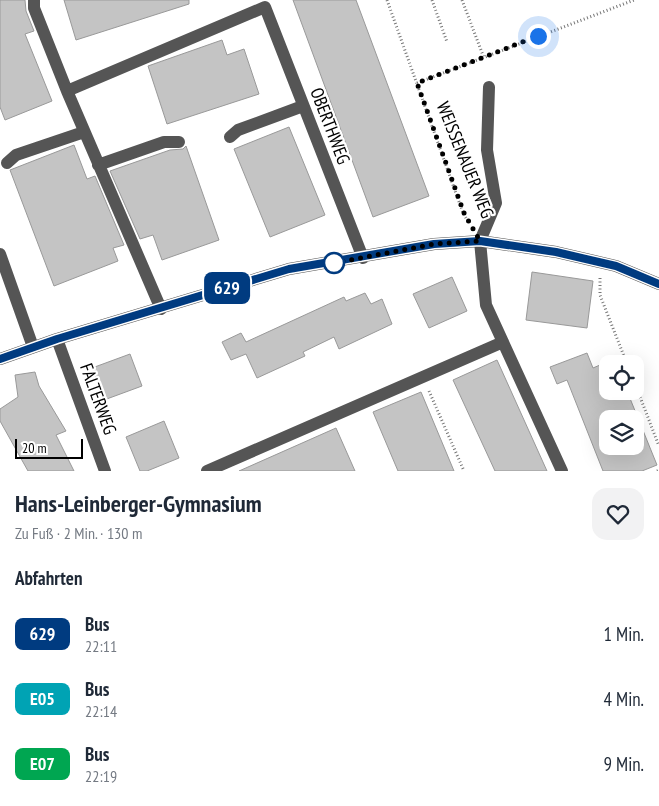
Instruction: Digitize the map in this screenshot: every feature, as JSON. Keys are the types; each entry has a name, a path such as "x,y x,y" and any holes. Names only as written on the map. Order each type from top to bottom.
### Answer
{"street":[{"path":"34,0 34,8 67,91 161,309"},
{"name":"OBERTHWEG","path":"67,91 264,4 363,258"},
{"path":"480,241 496,203 487,150 488,87"},
{"path":"230,137 238,130 303,106"},
{"path":"7,163 16,155 84,132"},
{"path":"98,164 164,142 178,142"},
{"path":"0,360 57,339 289,269 363,258 434,244 480,241 556,252 616,266 659,284"},
{"name":"WEISSENAUER WEG","path":"480,241 486,305 562,471"},
{"path":"0,254 33,347"},
{"name":"FALTERWEG","path":"57,339 105,471"},
{"path":"207,471 503,342"}],"path":[{"name":"WEISSENAUER WEG","path":"387,0 464,213 480,241"},
{"path":"432,0 447,42"},
{"path":"462,0 484,58"},
{"path":"417,83 634,0"},
{"path":"600,262 600,295 623,355"},
{"path":"423,377 464,471"},
{"path":"641,400 659,446"}],"building":[{"path":"0,0 25,0 26,11 34,31 25,34 52,101 5,120 0,107"},
{"path":"64,0 189,0 189,4 76,40"},
{"path":"293,0 356,0 429,196 373,217"},
{"path":"222,40 227,55 244,49 259,94 167,124 148,66"},
{"path":"289,127 325,215 270,237 234,149"},
{"path":"74,145 87,179 95,176 124,245 113,248 118,261 54,286 10,170"},
{"path":"186,146 219,240 162,260 153,235 140,239 110,171 170,150 183,149"},
{"path":"532,272 593,281 587,328 526,320"},
{"path":"452,277 467,311 429,328 413,294"},
{"path":"365,293 371,304 382,299 392,324 339,349 334,337 303,352 305,356 257,378 246,354 231,360 222,342 241,333 246,342 344,297 346,301"},
{"path":"587,353 593,368 599,365 599,400 631,400 635,410 599,410 599,455 644,455 644,433 657,465 642,471 603,471 567,380 557,384 550,367"},
{"path":"130,354 142,386 104,400 92,368"},
{"path":"497,360 547,471 495,471 453,380"},
{"path":"35,372 39,386 66,431 56,435 74,471 28,471 0,421 0,409 18,397 15,375"},
{"path":"421,392 454,471 398,471 373,412"},
{"path":"164,421 179,458 147,471 140,471 126,437"},
{"path":"336,428 355,471 239,471"}],"bus line":[{"name":"629","path":"0,359 57,339 289,269 363,258 434,244 480,241 556,252 616,266 659,284"}],"route":[{"path":"334,263 434,244 480,241 464,213 417,83 538,36"}]}
